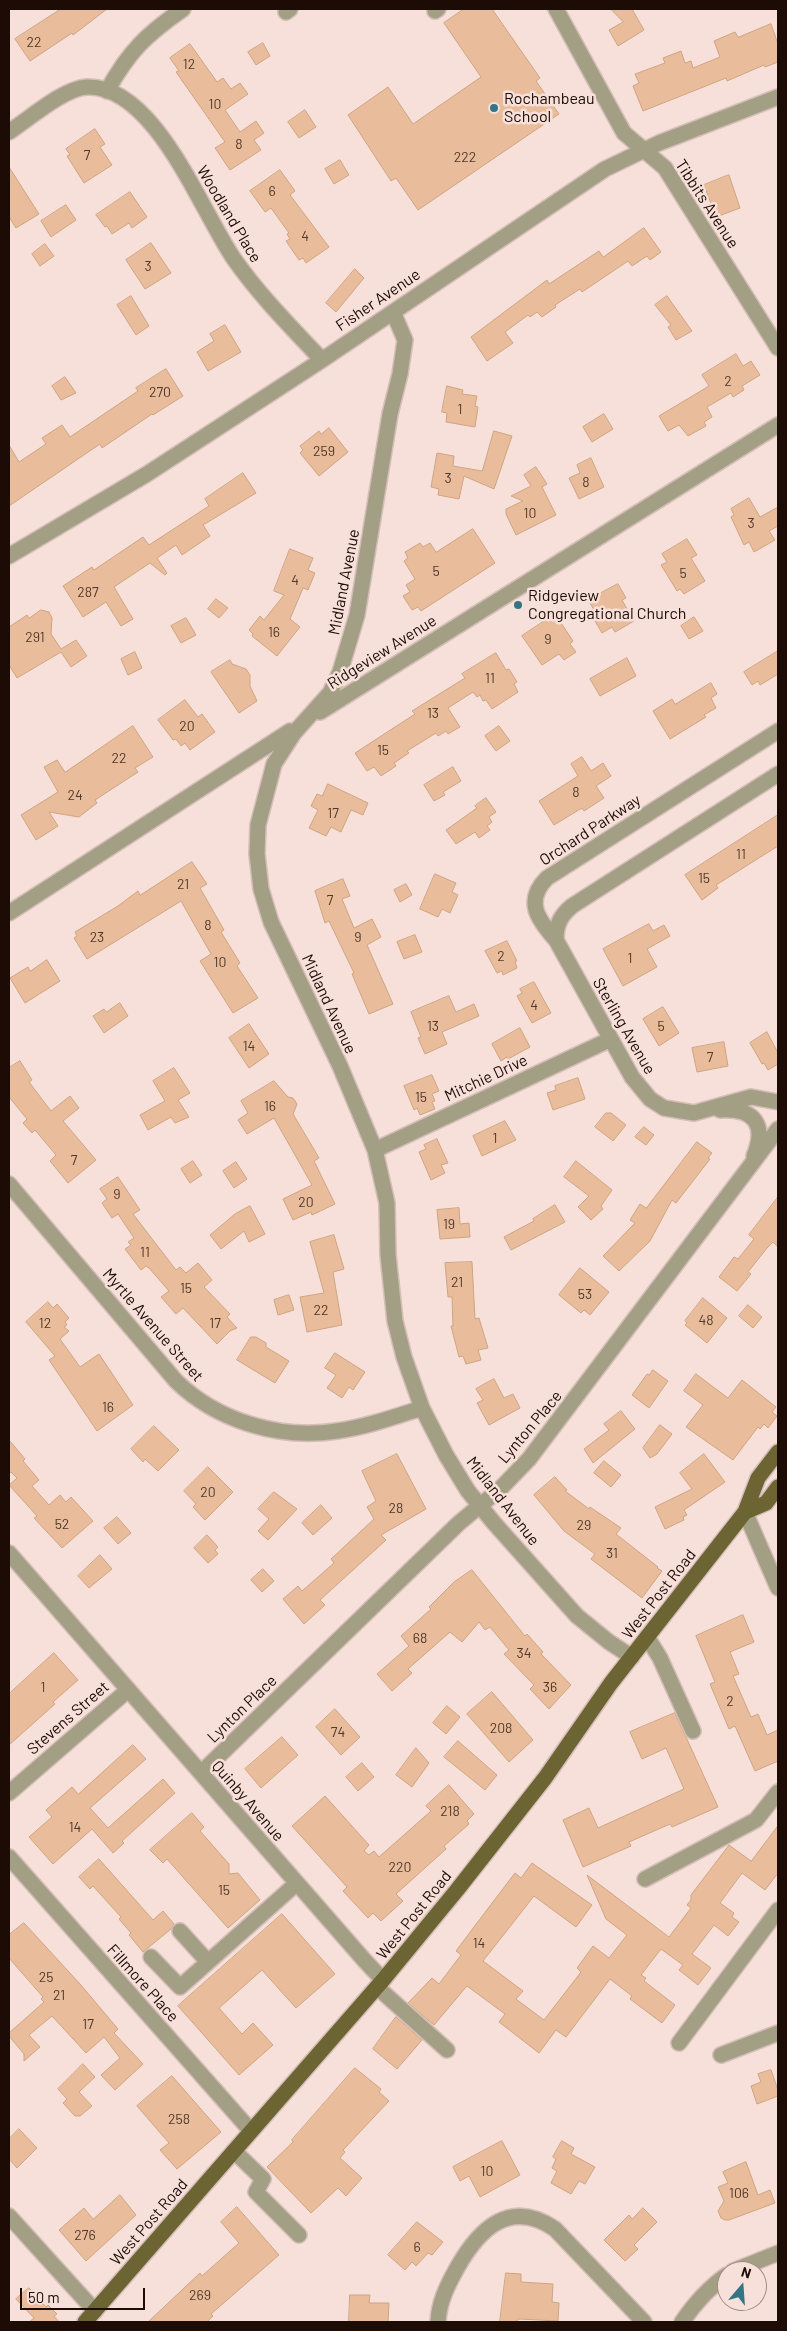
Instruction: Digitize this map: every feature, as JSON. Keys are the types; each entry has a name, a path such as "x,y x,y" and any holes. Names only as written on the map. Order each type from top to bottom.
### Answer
{"main road":[{"name":"West Post Road","path":"90,2317 380,1983 457,1890 539,1786 647,1637 745,1512 758,1478 778,1452"},
{"name":"West Post Road","path":"745,1512 766,1502 778,1487"}],"street":[{"path":"107,90 120,67 137,45 183,9"},
{"name":"Tibbits Avenue","path":"556,9 624,133 665,168 778,348"},
{"name":"Woodland Place","path":"9,132 76,89 87,87 107,90 121,96 136,107 162,136 234,259 252,284 322,360"},
{"name":"Fisher Avenue","path":"9,556 147,474 322,360 598,174 643,150 778,97"},
{"name":"Midland Avenue","path":"393,312 405,340 400,374 390,414 358,615 353,636 330,694 282,749 267,783 258,825 261,888 272,922 344,1075 376,1150 387,1203 388,1255 395,1321 404,1357 422,1408 446,1455 480,1505 546,1583 577,1616 609,1642 632,1657"},
{"name":"Ridgeview Avenue","path":"9,914 386,669 778,425"},
{"name":"Orchard Parkway","path":"556,940 542,923 534,901 539,885 547,878 778,731"},
{"path":"556,940 556,928 560,919 572,906 778,774"},
{"name":"Sterling Avenue","path":"556,940 632,1077 650,1099 664,1108 677,1112 694,1113 751,1097 778,1102"},
{"name":"Mitchie Drive","path":"376,1150 610,1039"},
{"name":"Sterling Avenue","path":"708,1110 740,1110 750,1114 754,1119 760,1133 759,1143 750,1166"},
{"name":"Lynton Place","path":"202,1774 459,1523 529,1459 778,1129"},
{"name":"Myrtle Avenue Street","path":"9,1184 176,1381 192,1397 235,1420 286,1432 308,1434 345,1430 422,1408"},
{"path":"745,1512 778,1588"},
{"name":"Quinby Avenue","path":"9,1553 297,1883 380,1983 447,2050"},
{"path":"647,1637 660,1658 693,1731"},
{"name":"Stevens Street","path":"9,1793 128,1690"},
{"path":"645,1879 756,1820 778,1792"},
{"name":"Fillmore Place","path":"9,1857 251,2131"},
{"path":"151,1957 180,1987 297,1883"},
{"path":"679,2043 778,1910"},
{"path":"180,1931 208,1962"},
{"path":"721,2054 778,2033"},
{"path":"234,2151 263,2179 256,2192 299,2234"},
{"path":"9,2216 90,2317"},
{"path":"438,2322 439,2308 446,2288 462,2259 487,2227 504,2219 522,2216 543,2220 555,2229 644,2322"},
{"path":"758,2261 778,2253"},
{"path":"682,2322 692,2307 709,2288 717,2282"}],"building":[{"path":"61,9 107,9 73,35 72,33 30,61 15,39"},
{"path":"464,9 492,9 540,78 536,81 559,114 418,210 396,178 391,181 348,115 388,87 413,124 481,77 444,23"},
{"path":"611,9 632,9 644,30 618,46 609,30 623,22"},
{"path":"771,24 778,44 778,62 765,67 764,65 727,81 726,78 643,111 633,86 639,83 635,74 665,63 663,58 681,51 685,63 691,61 693,68 720,57 714,41 735,32 738,37"},
{"path":"263,43 270,56 256,65 248,52"},
{"path":"190,44 217,82 223,78 231,89 240,83 248,94 225,110 240,132 256,121 264,133 254,140 261,150 230,170 215,148 225,142 176,72 179,71 170,58"},
{"path":"305,110 316,127 299,138 288,122"},
{"path":"95,129 105,144 100,147 112,165 84,183 67,156 70,155 66,149"},
{"path":"340,160 349,175 334,184 325,169"},
{"path":"9,167 39,214 16,228 9,217"},
{"path":"280,170 295,191 290,195 329,247 306,263 303,258 299,260 286,241 290,239 287,234 289,233 271,208 265,212 250,191"},
{"path":"729,175 740,208 716,217 704,185"},
{"path":"130,192 147,217 132,228 129,223 112,234 96,215"},
{"path":"66,205 76,220 51,237 41,221"},
{"path":"644,228 661,252 650,260 647,256 632,266 628,261 582,292 580,289 555,305 556,307 542,317 537,312 530,317 528,315 505,332 513,343 487,361 471,337 547,280 549,284 599,251 603,257"},
{"path":"151,243 171,273 145,289 126,260"},
{"path":"45,244 54,256 40,266 32,254"},
{"path":"355,269 364,278 336,312 326,303"},
{"path":"131,296 149,326 136,335 117,305"},
{"path":"667,296 692,331 676,340 668,327 671,325 655,305"},
{"path":"225,325 241,352 208,371 197,352 214,341 210,334"},
{"path":"736,354 743,366 751,361 760,375 742,386 744,390 733,397 731,393 707,407 712,417 704,422 706,426 688,436 679,425 668,431 659,416 709,386 702,375"},
{"path":"166,369 183,396 152,414 102,448 100,444 9,506 9,445 19,462 46,444 42,438 62,425 70,437 138,391 136,388"},
{"path":"65,377 76,393 61,400 52,386"},
{"path":"447,386 463,390 462,394 477,396 475,406 478,407 475,427 446,422 447,413 442,412"},
{"path":"604,414 613,429 592,442 583,427"},
{"path":"329,428 348,452 319,476 300,453 303,450 300,446 319,431 321,434"},
{"path":"494,431 512,436 494,489 464,476 459,499 438,495 439,489 431,487 437,453 454,456 453,466 482,471"},
{"path":"591,458 604,487 579,499 569,478 580,473 577,465"},
{"path":"536,467 547,484 542,487 556,515 516,535 506,514 506,509 523,501 511,496 531,486 524,475"},
{"path":"243,473 256,493 203,525 210,536 182,555 176,545 157,558 167,573 165,575 150,563 114,587 133,619 121,626 106,602 83,617 63,586 92,567 94,570 143,537 149,545 209,506 205,499"},
{"path":"749,498 760,517 778,507 778,526 769,531 775,540 754,552 749,542 744,545 731,517 734,515 731,509"},
{"path":"473,529 495,563 421,611 418,607 412,610 403,596 410,592 406,585 415,579 404,561 408,558 405,552 420,543 423,547 430,543 436,552"},
{"path":"687,539 697,555 691,558 705,581 684,594 680,589 677,591 661,565 667,562 662,554"},
{"path":"290,549 313,558 308,570 315,573 308,590 303,588 290,619 300,627 277,656 252,636 253,634 249,630 260,616 264,620 284,595 274,591"},
{"path":"618,584 626,598 622,600 634,621 615,632 612,627 602,633 595,621 599,618 588,600"},
{"path":"216,599 228,608 219,618 208,609"},
{"path":"41,610 49,612 52,618 51,634 61,649 76,640 87,656 71,667 61,652 17,678 9,665 9,627 27,615 29,618"},
{"path":"555,614 573,641 570,644 576,652 564,660 559,654 542,665 522,636"},
{"path":"694,617 703,631 689,639 681,626"},
{"path":"186,618 196,635 181,643 171,626"},
{"path":"778,651 778,674 760,685 758,681 752,685 744,672"},
{"path":"135,652 142,668 128,675 121,659"},
{"path":"496,653 506,670 509,669 517,682 514,684 518,692 492,709 486,700 483,701 480,695 477,697 473,692 448,708 460,727 448,734 446,731 438,736 436,733 407,751 409,753 394,763 396,766 381,776 374,767 367,771 355,753 415,714 412,711 465,678 462,674"},
{"path":"627,658 636,676 600,696 590,679"},
{"path":"230,660 232,664 246,669 250,675 250,686 257,701 239,713 211,672"},
{"path":"711,683 717,694 711,698 716,708 704,715 706,717 670,739 653,711 672,699 675,704"},
{"path":"185,700 198,717 202,714 215,732 190,750 185,743 181,746 176,739 173,740 158,720"},
{"path":"133,726 153,757 135,768 138,772 95,800 97,803 79,817 49,812 58,826 36,840 21,815 58,792 44,767 57,760 65,772"},
{"path":"499,726 510,741 496,751 485,736"},
{"path":"582,757 591,771 603,763 611,776 596,786 604,798 584,811 582,808 554,825 539,801 578,776 571,764"},
{"path":"453,767 461,781 443,792 445,795 434,801 424,785"},
{"path":"328,784 368,803 363,815 351,810 341,832 331,827 326,836 309,828 318,810 311,806 317,794 322,796"},
{"path":"486,798 496,812 489,817 492,822 487,826 490,830 479,838 475,832 456,844 446,830 477,808 475,806"},
{"path":"778,815 778,846 716,885 718,888 702,900 685,875"},
{"path":"192,862 207,884 200,888 224,930 221,932 240,963 237,966 258,998 233,1013 200,961 211,954 181,901 87,959 74,938 77,936 75,932 118,906 138,891 140,895"},
{"path":"435,874 456,883 452,892 458,895 450,913 442,909 438,917 420,909"},
{"path":"343,879 350,896 342,899 354,928 372,919 381,937 367,945 393,1004 369,1014 352,974 354,973 329,921 325,923 315,891"},
{"path":"406,884 412,895 400,902 394,890"},
{"path":"649,924 653,931 664,925 670,936 647,949 657,967 623,986 603,949"},
{"path":"415,935 422,952 404,959 397,942"},
{"path":"507,941 517,961 515,962 517,968 503,975 502,971 497,973 485,951"},
{"path":"47,960 60,981 25,1003 10,978 28,967 30,971"},
{"path":"534,982 551,1013 532,1023 517,996 522,993 520,989"},
{"path":"449,996 456,1012 474,1004 479,1016 442,1032 447,1044 425,1054 418,1038 421,1037 411,1012"},
{"path":"120,1003 128,1016 104,1033 93,1016 104,1009 106,1012"},
{"path":"663,1007 679,1033 659,1046 643,1019"},
{"path":"249,1024 269,1054 249,1068 229,1038"},
{"path":"520,1028 530,1047 501,1061 492,1044"},
{"path":"767,1032 778,1053 778,1064 768,1070 764,1063 762,1064 750,1043"},
{"path":"724,1042 728,1066 697,1072 692,1048"},
{"path":"20,1061 32,1080 29,1082 51,1111 70,1096 79,1108 63,1121 96,1160 68,1183 50,1161 56,1155 35,1130 32,1133 23,1123 27,1119 9,1097 9,1068"},
{"path":"174,1068 190,1093 178,1100 189,1117 175,1123 171,1117 148,1130 140,1115 165,1101 153,1081"},
{"path":"432,1075 439,1091 432,1094 435,1101 432,1102 435,1109 420,1115 417,1108 414,1110 404,1086"},
{"path":"578,1078 585,1099 553,1110 547,1093 556,1090 555,1086"},
{"path":"274,1081 297,1104 293,1114 319,1158 314,1161 335,1204 312,1215 311,1212 293,1220 283,1199 312,1185 274,1118 247,1134 238,1120 248,1113 241,1101"},
{"path":"606,1113 611,1113 626,1125 613,1141 595,1127"},
{"path":"505,1121 516,1140 482,1156 473,1136"},
{"path":"644,1127 654,1135 646,1145 635,1137"},
{"path":"437,1139 448,1163 441,1165 445,1173 431,1180 419,1152 426,1149 424,1145"},
{"path":"697,1142 712,1153 708,1158 710,1159 676,1203 672,1200 650,1241 619,1271 603,1256 635,1223 630,1220 640,1204 646,1208"},
{"path":"193,1161 202,1175 190,1183 181,1169"},
{"path":"576,1161 612,1190 601,1206 603,1209 591,1220 578,1207 589,1196 564,1177"},
{"path":"236,1162 247,1179 234,1188 223,1171"},
{"path":"118,1177 140,1210 133,1214 176,1270 180,1267 186,1273 198,1263 212,1280 204,1287 230,1314 227,1317 237,1328 230,1331 217,1344 183,1308 176,1314 161,1297 169,1291 149,1268 146,1266 141,1270 125,1249 131,1245 128,1242 134,1238 118,1214 112,1218 102,1203 107,1199 100,1189"},
{"path":"778,1197 778,1247 773,1242 767,1248 748,1272 751,1274 737,1291 719,1277 734,1257 738,1259 754,1239 749,1235"},
{"path":"555,1205 565,1222 511,1250 504,1237 534,1221 533,1219"},
{"path":"250,1206 265,1234 249,1242 244,1231 221,1249 210,1235 235,1214"},
{"path":"459,1208 460,1224 469,1223 470,1237 440,1239 437,1210"},
{"path":"334,1235 344,1269 333,1272 342,1325 307,1332 300,1297 324,1293 310,1242"},
{"path":"472,1262 475,1319 479,1318 488,1348 478,1350 481,1360 466,1364 463,1356 459,1357 451,1326 453,1326 452,1297 448,1297 445,1263"},
{"path":"580,1268 609,1292 590,1315 584,1310 581,1313 559,1295"},
{"path":"289,1295 294,1310 278,1315 274,1300"},
{"path":"703,1298 727,1318 707,1343 685,1325 687,1323 685,1321"},
{"path":"48,1302 53,1308 57,1304 69,1318 65,1322 67,1325 64,1327 69,1331 60,1339 80,1367 99,1354 133,1405 97,1431 49,1360 55,1356 26,1322"},
{"path":"748,1305 762,1317 753,1328 739,1316"},
{"path":"251,1337 256,1337 266,1343 266,1347 289,1361 275,1383 237,1360"},
{"path":"335,1353 365,1372 353,1390 349,1387 342,1398 327,1388 336,1375 325,1368"},
{"path":"653,1370 668,1381 649,1408 632,1395 647,1374 649,1375"},
{"path":"696,1374 728,1398 742,1380 776,1407 772,1412 777,1416 768,1428 764,1424 760,1429 758,1427 733,1460 686,1427 703,1405 684,1391"},
{"path":"494,1379 504,1398 513,1394 520,1408 489,1425 477,1403 483,1400 476,1389"},
{"path":"621,1411 635,1429 593,1463 584,1449 609,1430 604,1424"},
{"path":"660,1425 672,1434 657,1454 650,1458 643,1448"},
{"path":"154,1426 179,1450 158,1471 145,1459 143,1462 131,1449"},
{"path":"9,1440 39,1480 32,1486 49,1505 60,1495 66,1502 71,1497 93,1521 62,1548 34,1518 37,1516 9,1485 17,1478 11,1472 9,1474"},
{"path":"397,1454 426,1509 381,1535 386,1540 320,1600 325,1605 304,1624 283,1599 298,1586 302,1591 334,1563 331,1559 374,1519 367,1507 376,1501 362,1471"},
{"path":"704,1454 725,1482 684,1510 687,1515 683,1517 684,1520 665,1529 655,1507 692,1489 680,1473"},
{"path":"604,1461 621,1475 611,1487 594,1473"},
{"path":"208,1467 233,1492 205,1520 193,1507 196,1504 184,1491"},
{"path":"555,1477 567,1490 565,1491 589,1509 590,1507 621,1528 616,1534 662,1571 642,1598 591,1559 595,1554 564,1531 534,1495"},
{"path":"274,1492 297,1509 268,1540 258,1531 269,1519 258,1509"},
{"path":"321,1505 332,1518 313,1535 302,1523"},
{"path":"117,1517 131,1533 118,1544 104,1528"},
{"path":"207,1535 218,1547 215,1550 218,1554 208,1563 194,1548"},
{"path":"100,1555 112,1569 89,1588 78,1576"},
{"path":"263,1569 274,1581 262,1592 251,1580"},
{"path":"472,1570 525,1636 527,1634 543,1652 541,1654 571,1685 549,1709 530,1689 534,1685 504,1654 509,1650 490,1627 485,1630 479,1622 462,1642 450,1632 408,1669 412,1673 392,1691 377,1674 409,1646 401,1636 431,1609 429,1607 454,1582"},
{"path":"743,1615 754,1642 730,1652 739,1674 733,1676 751,1717 758,1714 767,1735 778,1730 778,1761 755,1771 735,1726 729,1729 710,1684 715,1682 696,1636"},
{"path":"54,1653 78,1680 53,1702 55,1704 9,1745 9,1694"},
{"path":"492,1692 533,1740 509,1762 467,1714"},
{"path":"447,1706 460,1717 446,1734 433,1723"},
{"path":"335,1709 360,1737 341,1755 316,1727"},
{"path":"675,1713 718,1807 672,1827 670,1824 629,1842 631,1846 583,1867 563,1820 589,1808 598,1828 684,1789 666,1748 642,1759 630,1732"},
{"path":"282,1737 298,1755 261,1788 245,1769"},
{"path":"458,1741 497,1775 485,1790 444,1757"},
{"path":"133,1745 146,1759 90,1808 108,1828 163,1779 175,1793 122,1841 124,1843 113,1853 92,1829 53,1864 29,1837 52,1817 46,1810 72,1787 78,1794"},
{"path":"416,1748 429,1763 412,1787 396,1775"},
{"path":"362,1763 374,1777 358,1791 346,1777"},
{"path":"449,1785 474,1814 467,1821 469,1824 444,1846 446,1849 396,1894 403,1901 381,1921 373,1913 368,1918 343,1891 347,1887 292,1826 325,1796 369,1845 364,1851 369,1855 374,1851 379,1857 431,1811 426,1806"},
{"path":"192,1813 204,1827 200,1831 229,1864 229,1874 238,1873 260,1900 228,1928 167,1859 163,1863 150,1850"},
{"path":"778,1826 778,1873 765,1890 742,1873 720,1903 734,1913 732,1917 739,1922 728,1936 714,1925 692,1954 711,1968 698,1985 679,1970 683,1965 661,1949 641,1975 646,1978 644,1981 675,2005 662,2023 630,1999 632,1996 610,1979 566,2037 556,2030 539,2053 499,2022 505,2014 467,1986 434,2025 408,2003 432,1978 439,1984 461,1955 456,1951 515,1873 521,1878 532,1863 592,1905 576,1927 534,1896 483,1961 523,1991 516,1999 544,2020 581,1972 577,1968 593,1946 609,1958 627,1935 606,1919 587,1875 669,1937 691,1908 687,1905 691,1900 691,1895 729,1845 751,1861"},
{"path":"99,1859 153,1920 163,1911 174,1924 171,1929 143,1952 129,1935 131,1933 119,1919 121,1917 93,1886 90,1889 79,1877"},
{"path":"282,1914 335,1974 296,2008 262,1970 219,2008 242,2034 253,2023 273,2045 239,2075 178,2006"},
{"path":"24,1923 118,2029 114,2033 143,2064 115,2090 101,2075 120,2058 104,2037 86,2053 52,2016 29,2035 40,2047 24,2061 24,2054 9,2036 9,2033 44,2002 41,1999 43,1997 9,1958 9,1935"},
{"path":"396,2017 422,2040 397,2069 373,2049"},
{"path":"83,2064 95,2077 79,2092 92,2106 80,2116 75,2116 63,2103 67,2099 58,2089"},
{"path":"355,2068 381,2089 379,2092 389,2101 343,2150 345,2152 340,2158 362,2178 346,2196 338,2188 311,2213 267,2167 293,2142 292,2140"},
{"path":"771,2070 778,2090 778,2096 757,2104 751,2086 761,2082 758,2074"},
{"path":"172,2076 221,2132 177,2169 160,2150 169,2143 137,2106"},
{"path":"19,2129 37,2148 17,2168 9,2159 9,2139"},
{"path":"502,2141 520,2175 480,2197 469,2176 460,2181 453,2167"},
{"path":"562,2141 574,2148 571,2154 595,2167 585,2184 579,2181 571,2194 551,2183 557,2171 552,2168 556,2159 553,2157"},
{"path":"746,2162 758,2195 770,2190 775,2203 725,2220 721,2218 718,2211 724,2201 718,2187 728,2183 723,2172"},
{"path":"120,2195 136,2215 86,2261 59,2230 84,2208 93,2219"},
{"path":"237,2207 279,2255 211,2314 213,2316 207,2322 148,2322 200,2273 202,2276 239,2243 221,2222"},
{"path":"643,2208 657,2222 634,2245 638,2249 625,2261 604,2240 629,2215 632,2219"},
{"path":"417,2222 443,2242 432,2255 428,2253 416,2266 412,2262 405,2270 388,2255"},
{"path":"506,2273 521,2274 521,2282 553,2284 552,2302 559,2303 558,2321 519,2319 515,2322 500,2322"},
{"path":"29,2288 46,2307 48,2305 57,2314 54,2316 59,2322 29,2322 34,2318 16,2299"},
{"path":"350,2295 370,2295 369,2303 389,2303 388,2322 349,2322"}],"place":[{"name":"Rochambeau School","path":"494,108"},
{"name":"Ridgeview Congregational Church","path":"518,605"}]}
